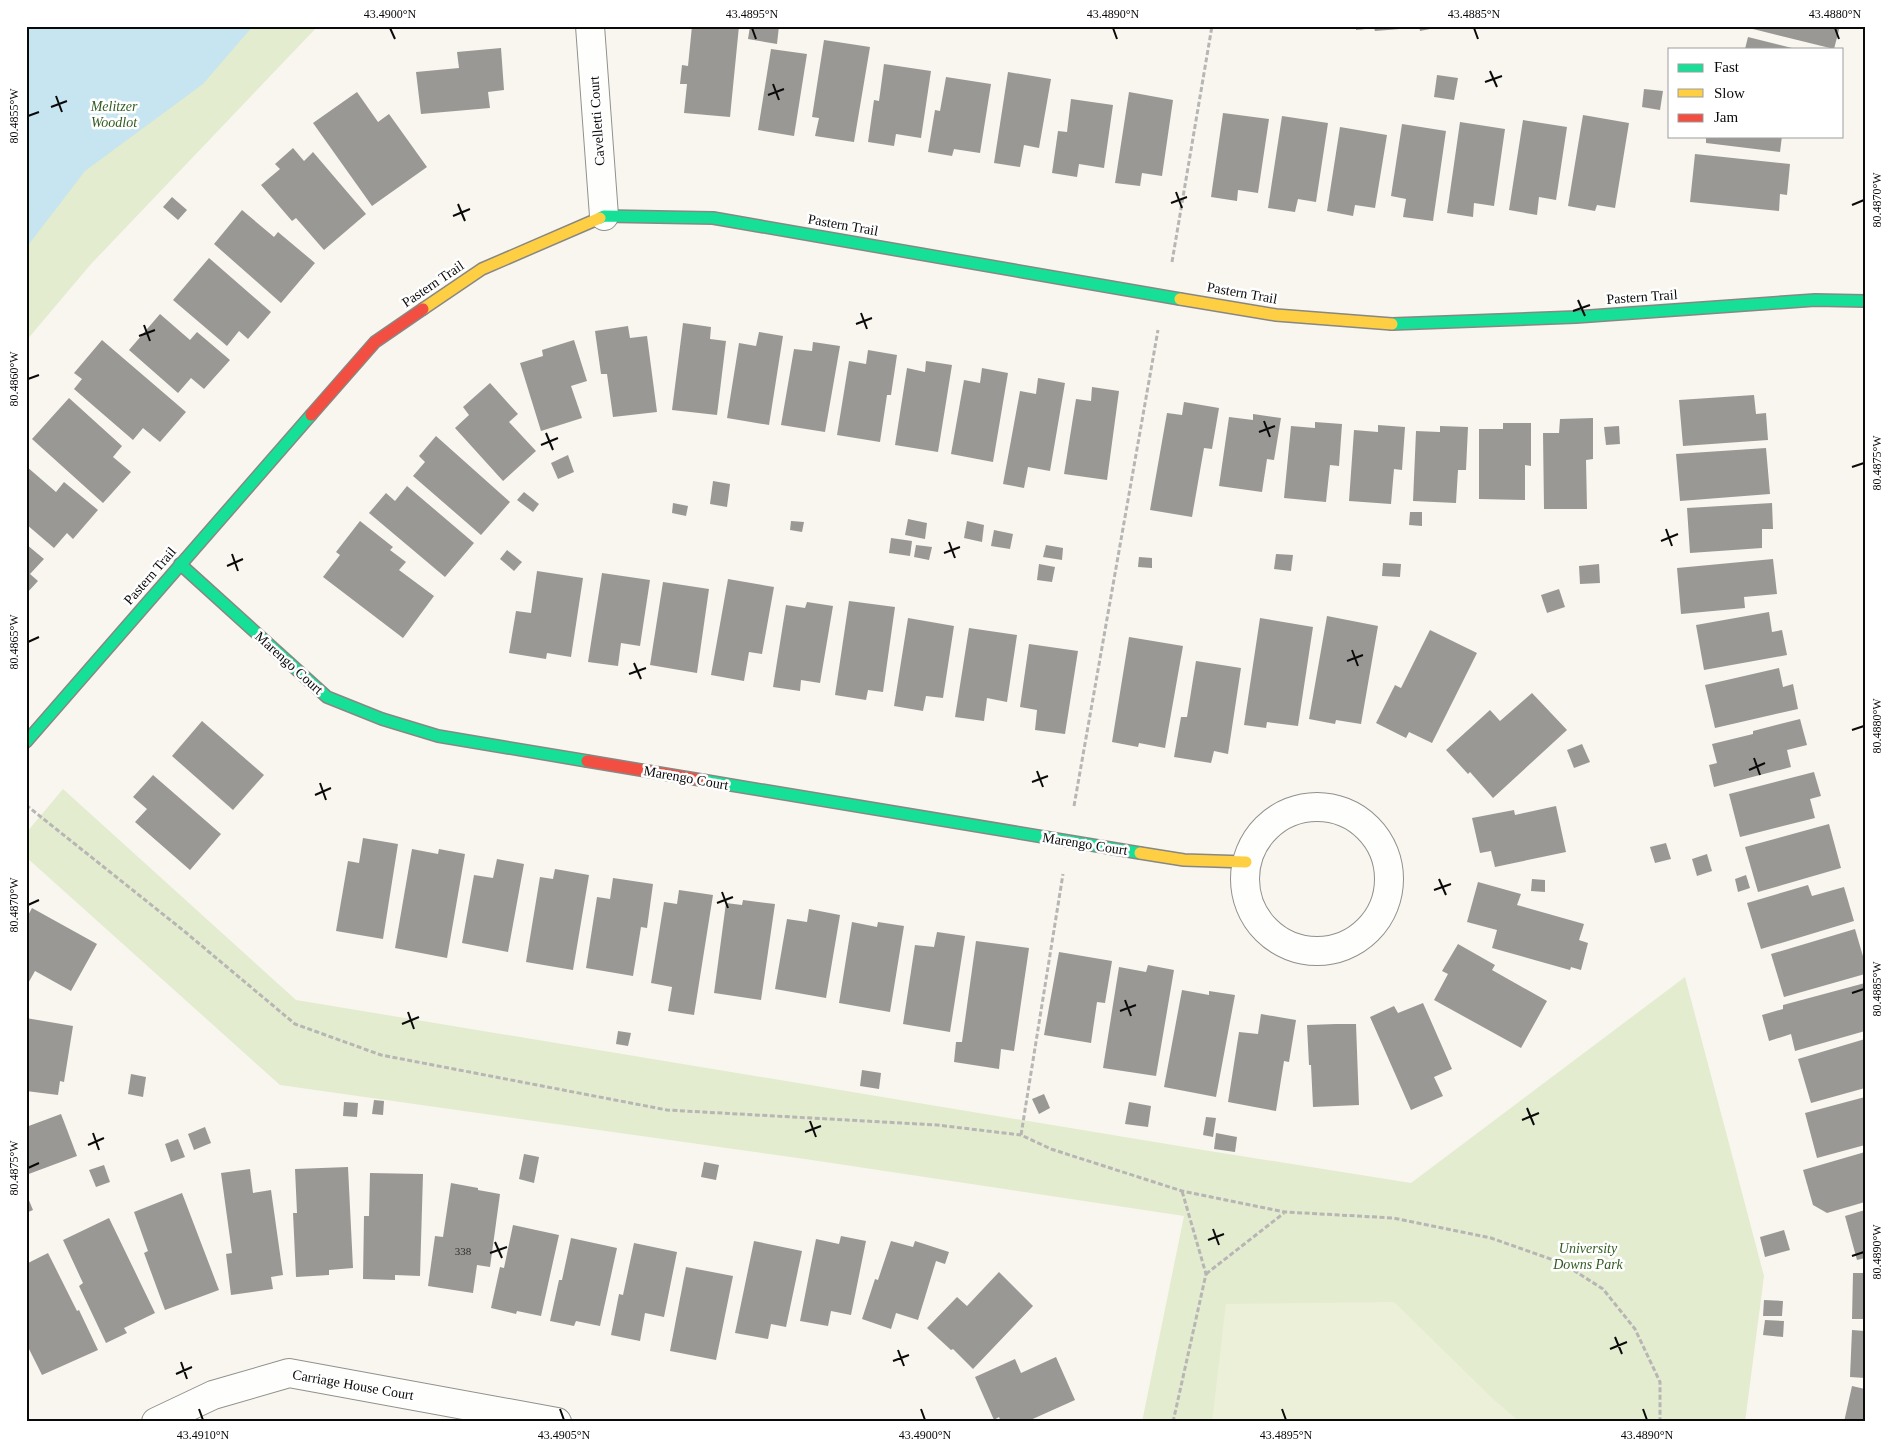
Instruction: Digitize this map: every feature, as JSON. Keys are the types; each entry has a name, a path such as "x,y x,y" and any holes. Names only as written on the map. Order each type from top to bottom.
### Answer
{"street":[{"name":"Cavelletti Court","path":"590,26 604,216"},
{"name":"Pastern Trail","path":"26,742 374,342 482,269 604,216 713,218 1276,314 1391,324 1576,317 1815,300 1865,301"},
{"name":"Marengo Court","path":"180,564 327,697 382,719 438,736 1077,844 1184,860 1246,862"},
{"path":"1324,807 1351,815 1370,831 1386,860 1389,886 1381,912 1367,932 1346,945 1332,950 1307,952 1283,944 1257,921 1247,898 1246,862 1253,844 1268,824 1299,808 1324,807"},
{"name":"Carriage House Court","path":"156,1422 213,1395 289,1373 557,1422"}],"path":[{"path":"1172,264 1212,26"},
{"path":"1073,814 1159,327"},
{"path":"26,806 184,931 295,1024 381,1055 667,1110 937,1125 1021,1136 1051,1149 1182,1192 1285,1212 1392,1218 1491,1238 1562,1264 1603,1289 1635,1329 1660,1382 1660,1422"},
{"path":"1021,1136 1063,871"},
{"path":"1173,1422 1206,1274 1182,1192"},
{"path":"1206,1274 1285,1212"}],"green space":[{"name":"Melitzer Woodlot","path":"26,26 318,26 91,264 26,341"},
{"name":"University Downs Park","path":"63,789 296,1000 1411,1183 1685,977 1764,1276 1745,1422 1142,1422 1184,1216 805,1159 280,1085 26,857 26,833"},
{"path":"1394,1302 1492,1398 1520,1422 1212,1422 1226,1304"}],"water":[{"path":"26,26 253,26 203,84 85,171 26,248"}],"building":[{"path":"692,26 739,26 730,117 684,113 687,84 680,84 682,65 688,66"},
{"path":"750,26 779,26 777,44 748,39"},
{"path":"1356,26 1400,26 1400,29 1375,31 1374,28 1356,30"},
{"path":"1419,26 1440,26 1440,27 1420,31"},
{"path":"1741,26 1840,26 1834,48"},
{"path":"1748,37 1792,48 1745,48"},
{"path":"824,40 870,47 854,142 815,136 819,118 812,117"},
{"path":"501,48 504,90 488,92 490,108 421,114 416,72 459,68 457,52"},
{"path":"771,49 807,54 794,136 758,130"},
{"path":"884,64 931,71 921,138 896,134 894,146 868,142 874,100 879,101"},
{"path":"1008,72 1051,79 1039,148 1024,145 1020,167 994,163"},
{"path":"1437,75 1458,78 1454,100 1434,97"},
{"path":"946,77 991,84 980,153 954,149 952,156 928,152 935,110 940,111"},
{"path":"1644,89 1663,91 1660,110 1642,107"},
{"path":"357,92 378,122 389,114 427,167 372,206 313,123"},
{"path":"1129,92 1173,100 1162,176 1142,173 1140,186 1115,183"},
{"path":"1071,99 1113,105 1104,168 1079,164 1077,177 1052,173 1058,131 1067,132"},
{"path":"1223,113 1269,119 1258,193 1238,190 1237,201 1211,197"},
{"path":"1583,115 1629,123 1615,208 1597,205 1595,211 1568,206"},
{"path":"1282,116 1328,123 1316,202 1298,199 1295,212 1268,208"},
{"path":"1523,120 1567,127 1556,200 1539,197 1537,215 1509,210"},
{"path":"1460,122 1505,129 1494,206 1474,203 1473,217 1447,213"},
{"path":"1402,124 1446,131 1433,221 1403,217 1406,199 1391,196"},
{"path":"1340,127 1387,135 1375,208 1355,205 1353,216 1327,211"},
{"path":"1706,138 1782,138 1780,152 1706,143"},
{"path":"293,148 304,161 313,152 366,214 324,250 296,218 292,221 261,185 280,169 275,164"},
{"path":"1695,154 1790,164 1787,195 1780,194 1779,211 1690,202"},
{"path":"172,197 187,210 178,220 163,207"},
{"path":"242,210 274,237 278,232 315,263 281,303 214,244"},
{"path":"209,258 271,312 248,339 239,331 227,346 173,300"},
{"path":"160,314 190,340 197,332 230,360 204,389 191,378 178,393 129,350"},
{"path":"683,323 711,327 710,339 726,341 717,415 672,410"},
{"path":"628,326 630,338 647,336 657,412 613,417 607,374 601,374 595,331"},
{"path":"759,332 783,336 769,425 727,418 739,343 756,346"},
{"path":"102,340 186,412 160,442 143,428 133,440 74,389 82,379 74,373"},
{"path":"574,340 587,381 571,386 582,418 541,431 520,363 543,356 542,350"},
{"path":"813,342 840,346 825,432 781,425 794,349 812,351"},
{"path":"868,350 897,355 891,395 887,395 880,442 837,435 849,361 866,364"},
{"path":"926,361 952,365 938,452 895,445 907,368 925,372"},
{"path":"982,368 1008,373 993,462 951,454 964,380 980,383"},
{"path":"1038,378 1065,383 1050,471 1028,467 1024,488 1003,484 1020,391 1036,394"},
{"path":"490,383 518,414 509,422 536,451 503,481 455,428 469,415 463,407"},
{"path":"1092,387 1119,391 1107,480 1064,474 1076,399 1091,401"},
{"path":"1754,395 1756,414 1766,413 1768,440 1683,446 1679,400"},
{"path":"69,398 122,446 113,457 131,472 103,503 32,439"},
{"path":"1184,402 1219,408 1212,449 1204,448 1192,517 1150,510 1167,413 1182,415"},
{"path":"1253,414 1281,418 1274,460 1267,459 1262,492 1219,486 1229,417 1253,420"},
{"path":"1593,418 1593,459 1586,460 1587,509 1544,509 1543,433 1559,433 1560,419"},
{"path":"1315,422 1342,424 1339,466 1330,465 1326,502 1284,498 1291,426 1315,428"},
{"path":"1503,423 1531,423 1531,466 1525,465 1525,500 1479,499 1479,429 1503,429"},
{"path":"1378,425 1405,427 1402,470 1394,469 1391,504 1349,501 1354,430 1378,432"},
{"path":"1440,426 1468,427 1466,470 1458,470 1456,503 1413,501 1416,431 1440,432"},
{"path":"1619,426 1620,444 1606,445 1604,427"},
{"path":"436,436 510,502 481,535 413,476 425,462 419,456"},
{"path":"1766,448 1770,494 1680,501 1676,454"},
{"path":"568,455 574,472 558,479 551,463"},
{"path":"26,466 56,492 64,482 98,510 73,539 67,533 54,548 26,524"},
{"path":"713,481 730,484 727,507 710,504"},
{"path":"407,486 474,543 445,577 369,513 386,493 395,501"},
{"path":"524,492 539,504 533,512 517,500"},
{"path":"673,503 688,506 686,516 672,513"},
{"path":"1772,503 1773,529 1762,529 1762,548 1690,553 1687,508"},
{"path":"1410,512 1422,512 1422,526 1409,525"},
{"path":"908,519 927,523 925,539 905,535"},
{"path":"360,521 393,547 390,550 406,562 399,570 434,596 403,638 323,577 340,555 336,552"},
{"path":"791,521 804,522 802,532 790,530"},
{"path":"967,521 984,525 982,542 964,538"},
{"path":"994,530 1013,534 1010,549 991,546"},
{"path":"891,538 912,541 910,556 889,553"},
{"path":"26,544 44,559 30,574 38,581 26,594"},
{"path":"916,545 932,547 929,560 914,557"},
{"path":"1046,545 1063,548 1062,560 1043,557"},
{"path":"507,550 522,562 514,571 500,559"},
{"path":"1276,554 1293,555 1291,571 1274,569"},
{"path":"1139,557 1152,558 1152,568 1138,567"},
{"path":"1773,559 1777,594 1744,597 1745,608 1681,614 1677,568"},
{"path":"1383,563 1401,564 1400,577 1382,576"},
{"path":"1039,564 1055,567 1052,582 1037,580"},
{"path":"1599,564 1600,583 1580,584 1579,566"},
{"path":"537,571 583,578 571,657 547,653 546,659 509,653 516,611 531,613"},
{"path":"602,573 650,580 640,646 621,643 618,666 588,662"},
{"path":"728,579 774,587 762,654 749,652 744,681 711,675"},
{"path":"663,582 709,589 697,673 650,665"},
{"path":"1559,589 1565,607 1547,613 1541,595"},
{"path":"849,601 895,607 883,692 868,690 866,700 835,695"},
{"path":"807,602 833,606 820,683 801,680 800,691 773,687 786,605 805,608"},
{"path":"1769,612 1772,632 1782,630 1787,655 1704,670 1696,625"},
{"path":"1327,616 1378,626 1361,724 1336,720 1335,724 1309,719"},
{"path":"908,618 954,626 943,698 926,696 923,711 894,706"},
{"path":"1260,618 1313,627 1298,726 1267,722 1266,728 1244,725"},
{"path":"969,628 1017,635 1007,702 987,698 984,721 955,717"},
{"path":"1430,630 1477,653 1432,743 1409,732 1406,738 1376,723 1395,685 1401,688"},
{"path":"1129,637 1183,646 1165,748 1139,743 1138,747 1112,742"},
{"path":"1029,644 1078,651 1065,734 1035,730 1037,710 1020,707"},
{"path":"1196,661 1241,668 1228,754 1214,751 1211,763 1174,757 1181,717 1187,717"},
{"path":"1779,668 1783,687 1793,684 1798,709 1715,728 1705,685"},
{"path":"1532,693 1567,730 1493,798 1470,772 1468,774 1446,750 1490,710 1500,721"},
{"path":"1800,719 1807,745 1787,750 1791,767 1714,787 1709,765 1717,763 1712,744 1753,734 1753,731"},
{"path":"202,721 264,775 233,810 172,756"},
{"path":"1582,744 1590,762 1574,768 1567,750"},
{"path":"1814,772 1821,796 1810,799 1815,818 1740,837 1729,794"},
{"path":"153,775 221,834 190,870 135,822 147,809 133,797"},
{"path":"1556,806 1566,852 1495,867 1491,851 1480,853 1472,818 1514,810 1515,815"},
{"path":"1829,824 1841,868 1758,892 1745,847"},
{"path":"363,838 398,844 383,939 336,931 348,861 359,863"},
{"path":"1666,843 1671,859 1655,863 1650,847"},
{"path":"412,849 438,854 439,849 465,854 447,958 395,948"},
{"path":"1707,854 1712,871 1697,876 1692,859"},
{"path":"497,859 524,864 508,952 462,943 474,875 493,878"},
{"path":"555,869 589,875 573,970 526,962 540,877 553,879"},
{"path":"1746,875 1750,888 1738,892 1735,879"},
{"path":"613,878 653,884 647,928 641,927 633,976 586,968 597,897 610,899"},
{"path":"1532,879 1545,880 1545,892 1531,891"},
{"path":"1478,882 1521,894 1517,905 1584,924 1579,940 1588,943 1581,970 1571,967 1570,970 1492,948 1497,930 1467,922"},
{"path":"1808,885 1812,896 1844,887 1854,921 1761,949 1747,903"},
{"path":"679,890 713,895 694,1015 668,1011 672,987 651,983 664,902 677,904"},
{"path":"743,900 775,904 761,1000 714,993 726,903 742,905"},
{"path":"32,908 97,944 71,991 35,971 26,987 26,919"},
{"path":"809,909 840,915 826,998 775,989 787,919 807,922"},
{"path":"852,922 877,927 878,922 904,926 890,1012 839,1003"},
{"path":"1855,929 1865,963 1865,974 1784,997 1771,954"},
{"path":"937,932 965,936 950,1032 903,1024 915,945 934,947"},
{"path":"976,941 1029,948 1014,1051 1001,1049 999,1069 954,1062 956,1042 962,1042"},
{"path":"1458,944 1495,965 1492,970 1547,1001 1521,1048 1434,1000 1448,974 1442,971"},
{"path":"1059,952 1112,961 1105,1003 1097,1002 1091,1043 1044,1035"},
{"path":"1148,965 1174,970 1156,1076 1103,1068 1119,967 1146,972"},
{"path":"1865,983 1865,1031 1795,1051 1791,1034 1769,1041 1762,1015 1783,1009 1783,1005"},
{"path":"1182,990 1209,995 1209,991 1235,995 1216,1097 1164,1087"},
{"path":"1423,1003 1452,1069 1434,1077 1443,1096 1411,1110 1370,1017 1394,1006 1398,1013"},
{"path":"1261,1014 1296,1020 1289,1062 1284,1061 1276,1111 1228,1102 1239,1032 1258,1034"},
{"path":"26,1018 73,1026 64,1082 60,1081 58,1095 26,1091"},
{"path":"1356,1024 1359,1105 1313,1107 1307,1025"},
{"path":"618,1031 631,1033 628,1046 616,1044"},
{"path":"1865,1039 1865,1088 1811,1103 1798,1059"},
{"path":"862,1070 881,1073 879,1089 860,1086"},
{"path":"131,1074 146,1077 143,1097 128,1094"},
{"path":"1044,1094 1050,1108 1039,1114 1032,1099"},
{"path":"1865,1097 1865,1145 1817,1158 1805,1113"},
{"path":"374,1100 384,1101 383,1115 372,1114"},
{"path":"344,1102 358,1103 357,1117 343,1116"},
{"path":"1129,1102 1151,1106 1148,1127 1125,1124"},
{"path":"61,1114 77,1156 26,1175 26,1127"},
{"path":"1206,1117 1216,1118 1213,1137 1203,1135"},
{"path":"205,1127 211,1143 194,1150 188,1134"},
{"path":"1216,1133 1237,1137 1235,1152 1214,1149"},
{"path":"178,1139 185,1157 171,1162 165,1144"},
{"path":"1865,1152 1865,1202 1827,1213 1813,1205 1803,1170"},
{"path":"524,1154 539,1157 534,1183 519,1179"},
{"path":"704,1162 719,1165 716,1180 701,1177"},
{"path":"104,1165 110,1182 96,1187 89,1170"},
{"path":"348,1167 353,1268 329,1270 329,1275 296,1277 293,1213 297,1213 295,1169"},
{"path":"250,1169 253,1193 271,1190 283,1275 271,1277 273,1289 231,1295 226,1254 232,1253 221,1173"},
{"path":"370,1173 423,1174 420,1276 395,1275 395,1280 363,1279 364,1216 369,1216"},
{"path":"451,1183 500,1194 490,1267 477,1265 473,1293 428,1286 435,1236 443,1237"},
{"path":"182,1193 219,1290 165,1310 144,1253 148,1251 134,1212"},
{"path":"28,1198 33,1210 26,1213 26,1199"},
{"path":"1865,1210 1865,1258 1857,1260 1845,1216"},
{"path":"109,1218 155,1313 124,1328 127,1333 106,1343 79,1286 83,1283 63,1240"},
{"path":"513,1225 559,1235 541,1316 517,1311 516,1314 491,1308 500,1267 504,1268"},
{"path":"1784,1230 1790,1250 1765,1257 1760,1237"},
{"path":"841,1236 866,1241 851,1315 831,1311 828,1326 800,1321 816,1239 839,1244"},
{"path":"571,1238 617,1248 600,1326 576,1321 574,1326 550,1321 559,1280 562,1280"},
{"path":"754,1241 802,1251 786,1327 771,1324 768,1339 735,1333"},
{"path":"891,1241 913,1247 915,1241 949,1252 945,1264 936,1261 918,1320 896,1313 891,1329 862,1319 875,1279 878,1280"},
{"path":"634,1243 677,1252 664,1317 645,1313 640,1341 611,1335 619,1294 623,1295"},
{"path":"48,1253 98,1350 42,1375 26,1343 26,1264"},
{"path":"686,1267 733,1276 716,1360 670,1351"},
{"path":"999,1272 1033,1306 973,1369 953,1349 951,1350 927,1328 957,1297 967,1306"},
{"path":"1853,1273 1865,1273 1865,1319 1852,1319"},
{"path":"1764,1300 1783,1301 1782,1316 1763,1316"},
{"path":"1765,1320 1784,1321 1783,1337 1763,1335"},
{"path":"1852,1330 1865,1331 1865,1378 1850,1377"},
{"path":"1056,1357 1075,1400 1026,1422 1001,1422 999,1417 994,1420 975,1377 1015,1359 1021,1373"},
{"path":"1852,1386 1865,1389 1865,1422 1844,1422"}],"traffic: fast":[{"path":"600,218 604,216 713,218 1180,299"},
{"path":"1392,324 1576,317 1815,300 1865,301"},
{"path":"26,742 311,415"},
{"path":"180,564 327,697 382,719 438,736 587,761"},
{"path":"701,780 1140,853"}],"traffic: slow":[{"path":"423,309 482,269 600,218"},
{"path":"1180,299 1276,315 1392,324"},
{"path":"1140,853 1184,860 1246,862"}],"traffic: jam":[{"path":"311,415 375,342 423,309"},
{"path":"587,761 701,780"}]}
